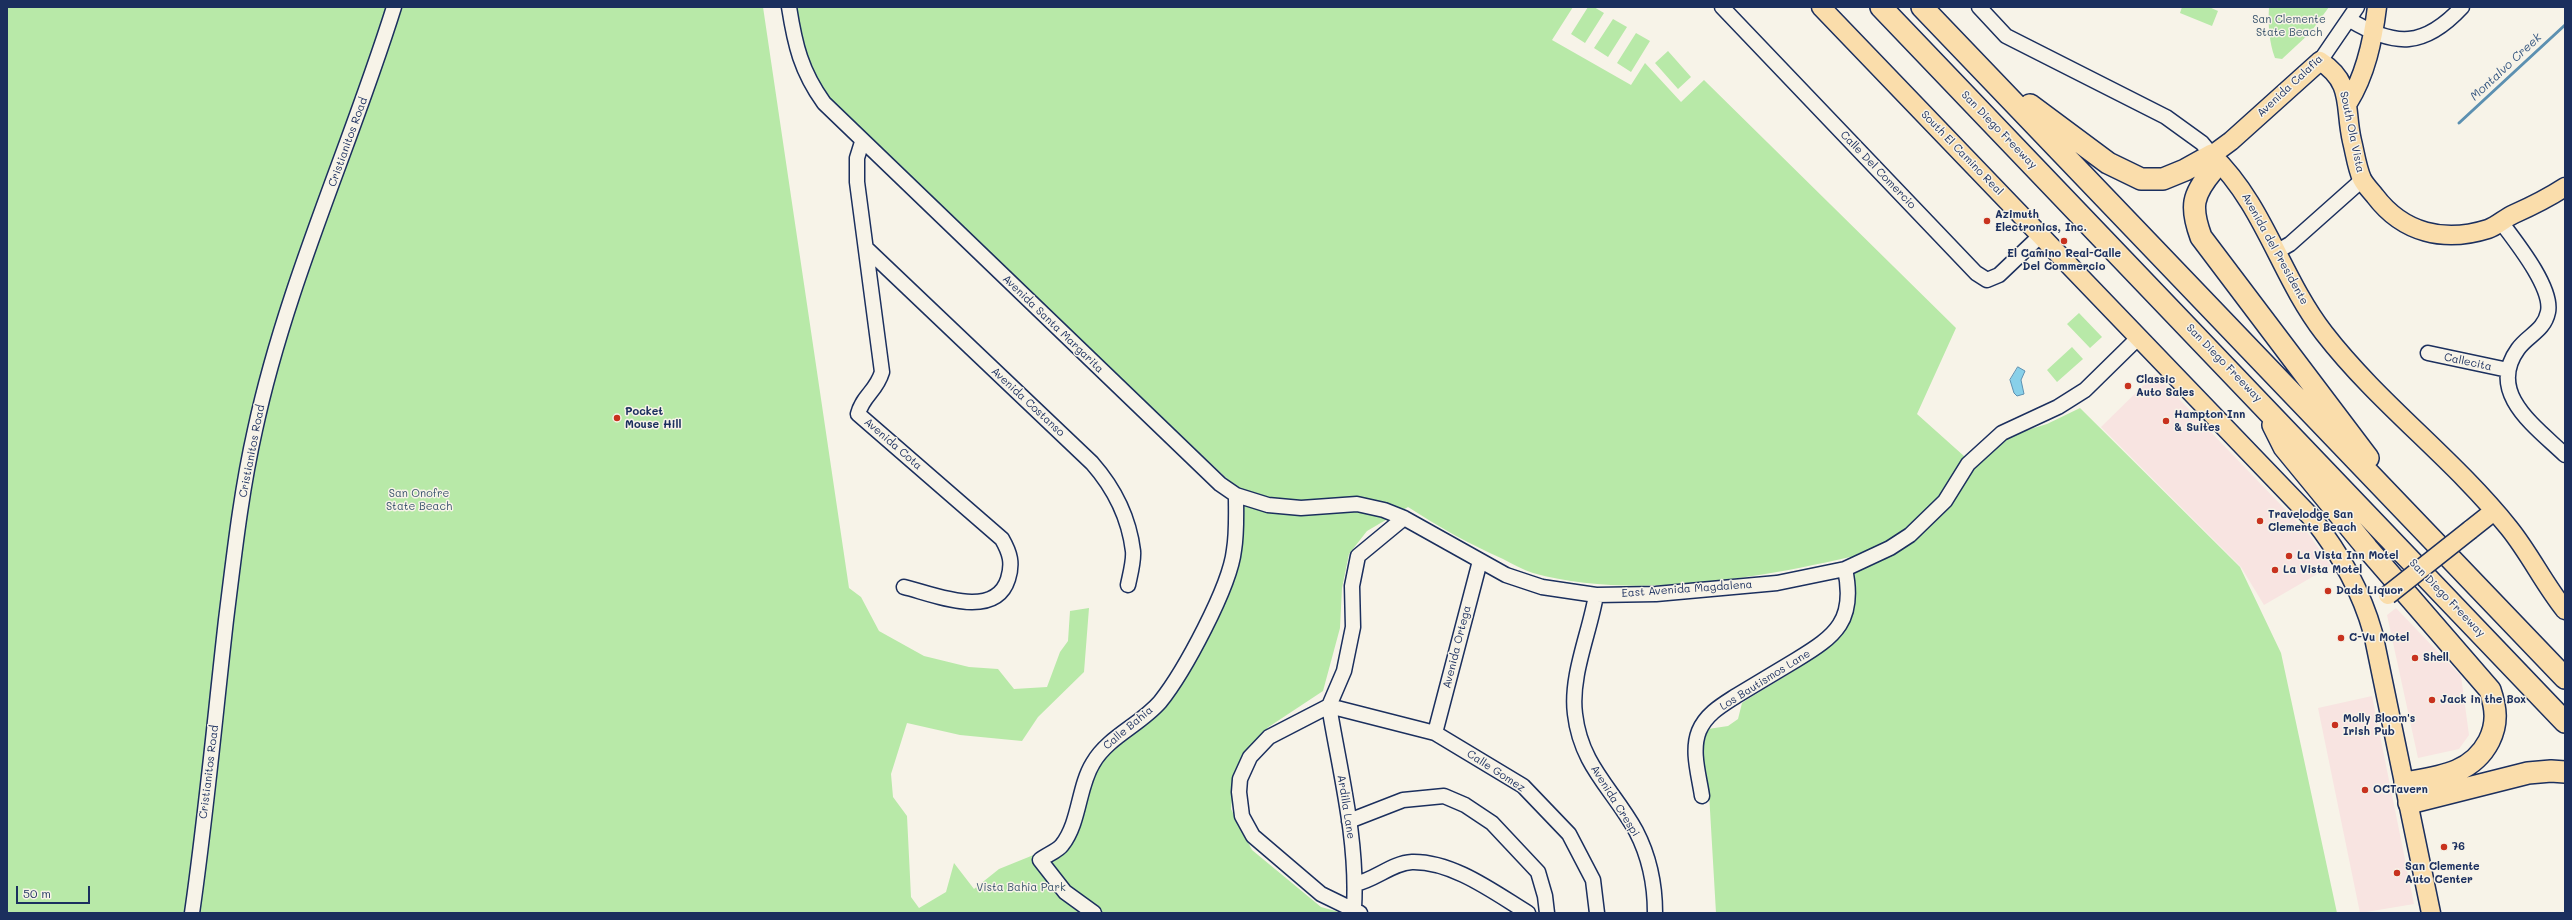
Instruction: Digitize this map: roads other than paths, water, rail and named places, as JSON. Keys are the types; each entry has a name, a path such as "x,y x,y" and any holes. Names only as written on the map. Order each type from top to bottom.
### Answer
{"highway":[{"name":"San Diego Freeway","path":"1881,7 2262,403 2565,722"},
{"path":"1922,7 2427,537 2565,678"},
{"path":"1983,70 2108,163 2141,179 2163,179 2185,170 2212,155 2213,170 2200,185 2194,205 2195,219 2201,237 2427,537"},
{"path":"2262,403 2284,447 2367,548 2490,690 2496,708 2494,730 2484,750 2474,762 2449,775 2405,783"},
{"path":"2409,803 2528,773 2551,770 2565,772"}],"main road":[{"name":"South El Camino Real","path":"1821,7 2312,518 2333,544 2348,569 2366,608 2377,648 2431,913"},
{"path":"2348,103 2356,91 2374,34 2377,7"},
{"name":"Avenida Calafia","path":"2212,155 2231,141 2320,61"},
{"name":"South Ola Vista","path":"2320,61 2334,70 2341,82 2348,103 2351,139 2362,180 2384,209 2401,222 2418,230 2438,236 2461,235 2489,228 2528,210 2565,187"},
{"name":"Avenida del Presidente","path":"2212,155 2240,185 2255,208 2298,294 2324,333 2494,511 2525,550 2565,610"},
{"path":"2508,218 2525,199 2565,175"},
{"path":"2366,608 2388,595 2494,511"}],"street":[{"name":"Cristianitos Road","path":"192,913 235,544 254,431 267,381 306,257 376,64 394,7"},
{"name":"Avenida Santa Margarita","path":"789,7 794,40 801,65 812,87 824,103 862,142 1220,484 1236,495 1268,505 1301,508 1357,504 1384,510 1404,518"},
{"name":"Calle Del Comercio","path":"1722,7 1976,273 1987,280 1999,275 2041,235"},
{"name":"Avenida del Presidente","path":"1979,7 2006,36 2166,117 2202,143 2212,155"},
{"name":"Avenida Calafia","path":"2320,61 2350,20 2357,7"},
{"path":"2350,20 2374,34 2402,40 2428,35 2449,21 2462,7"},
{"name":"Avenida Cota","path":"862,142 857,158 857,182 882,372 878,385 861,404 858,414 1002,539 1010,553 1012,566 1008,582 1000,592 988,601 972,604 904,587"},
{"path":"2276,252 2290,244 2362,180"},
{"path":"2508,218 2545,288 2548,312 2540,331 2519,349 2508,370 2509,394 2519,410 2565,455"},
{"name":"Avenida Costanso","path":"867,249 1092,463 1108,481 1120,504 1133,552 1128,585"},
{"name":"East Avenida Magdalena","path":"1404,518 1506,574 1542,587 1596,595 1656,594 1777,583 1845,569 1890,548 1910,535 1945,501 1968,464 2002,433 2058,407 2085,390 2138,338"},
{"name":"Callecita","path":"2428,353 2508,370"},
{"name":"Calle Bahia","path":"1094,913 1065,892 1040,860 1062,846 1072,828 1092,764 1103,749 1129,730 1160,702 1189,656 1222,591 1232,558 1236,495"},
{"path":"1357,911 1322,894 1258,840 1247,827 1240,807 1240,779 1250,757 1269,737 1329,706 1344,671 1353,626 1352,586 1358,556 1404,518"},
{"name":"Avenida Ortega","path":"1435,733 1480,561"},
{"name":"Los Bautismos Lane","path":"1702,796 1696,742 1705,720 1721,706 1818,647 1834,633 1847,611 1848,595 1845,569"},
{"name":"Avenida Crespi","path":"1596,595 1578,665 1575,713 1582,744 1596,775 1636,832 1651,868 1655,913"},
{"name":"Calle Gomez","path":"1329,706 1435,733 1523,786 1569,834 1594,880 1597,913"},
{"name":"Ardilla Lane","path":"1329,706 1349,821 1357,911"},
{"path":"1349,821 1403,800 1444,796 1465,805 1492,823 1538,872 1546,896 1547,913"},
{"path":"1355,884 1369,881 1386,871 1411,862 1441,867 1469,877 1528,913"}],"water":[{"path":"2018,367 2025,371 2021,380 2024,394 2017,396 2014,393 2010,380"}],"waterway":[{"name":"Montalvo Creek","path":"2459,123 2565,25"}],"place":[{"name":"Azimuth Electronics, Inc.","path":"1987,221"},
{"name":"El Camino Real-Calle Del Commercio","path":"2064,241"},
{"name":"Classic Auto Sales","path":"2128,386"},
{"name":"Pocket Mouse Hill","path":"617,418"},
{"name":"Hampton Inn & Suites","path":"2166,421"},
{"name":"Travelodge San Clemente Beach","path":"2260,521"},
{"name":"La Vista Inn Motel","path":"2289,556"},
{"name":"La Vista Motel","path":"2275,570"},
{"name":"Dads Liquor","path":"2328,591"},
{"name":"C-Vu Motel","path":"2341,638"},
{"name":"Shell","path":"2415,658"},
{"name":"Jack in the Box","path":"2432,700"},
{"name":"Molly Bloom's Irish Pub","path":"2335,725"},
{"name":"OCTavern","path":"2365,790"},
{"name":"76","path":"2444,847"},
{"name":"San Clemente Auto Center","path":"2397,873"}],"park label":[{"name":"San Clemente State Beach","path":"2289,26"},
{"name":"San Onofre State Beach","path":"419,500"},
{"name":"Vista Bahia Park","path":"1021,888"}]}
